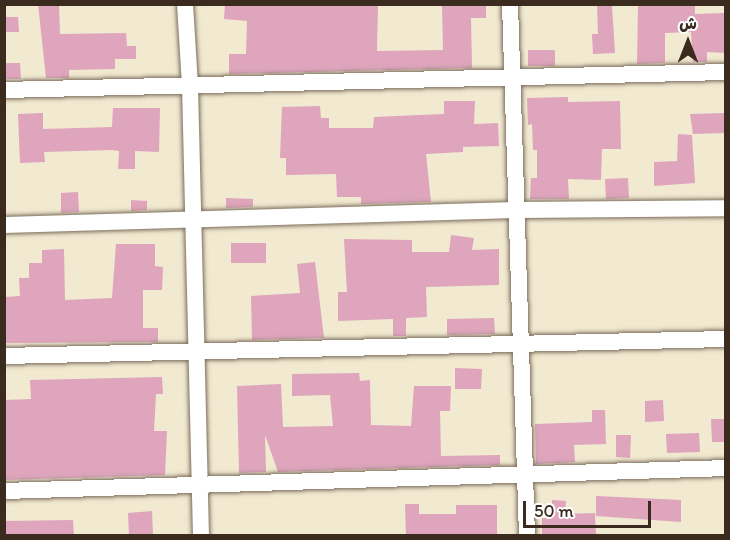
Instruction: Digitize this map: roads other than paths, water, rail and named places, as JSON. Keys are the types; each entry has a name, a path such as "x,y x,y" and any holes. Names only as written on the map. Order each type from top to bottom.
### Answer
{"street":[{"path":"185,4 190,86 201,536"},
{"path":"510,4 527,536"},
{"path":"4,90 726,72"},
{"path":"4,225 516,210 726,208"},
{"path":"4,356 521,342 726,339"},
{"path":"4,491 726,468"}]}
